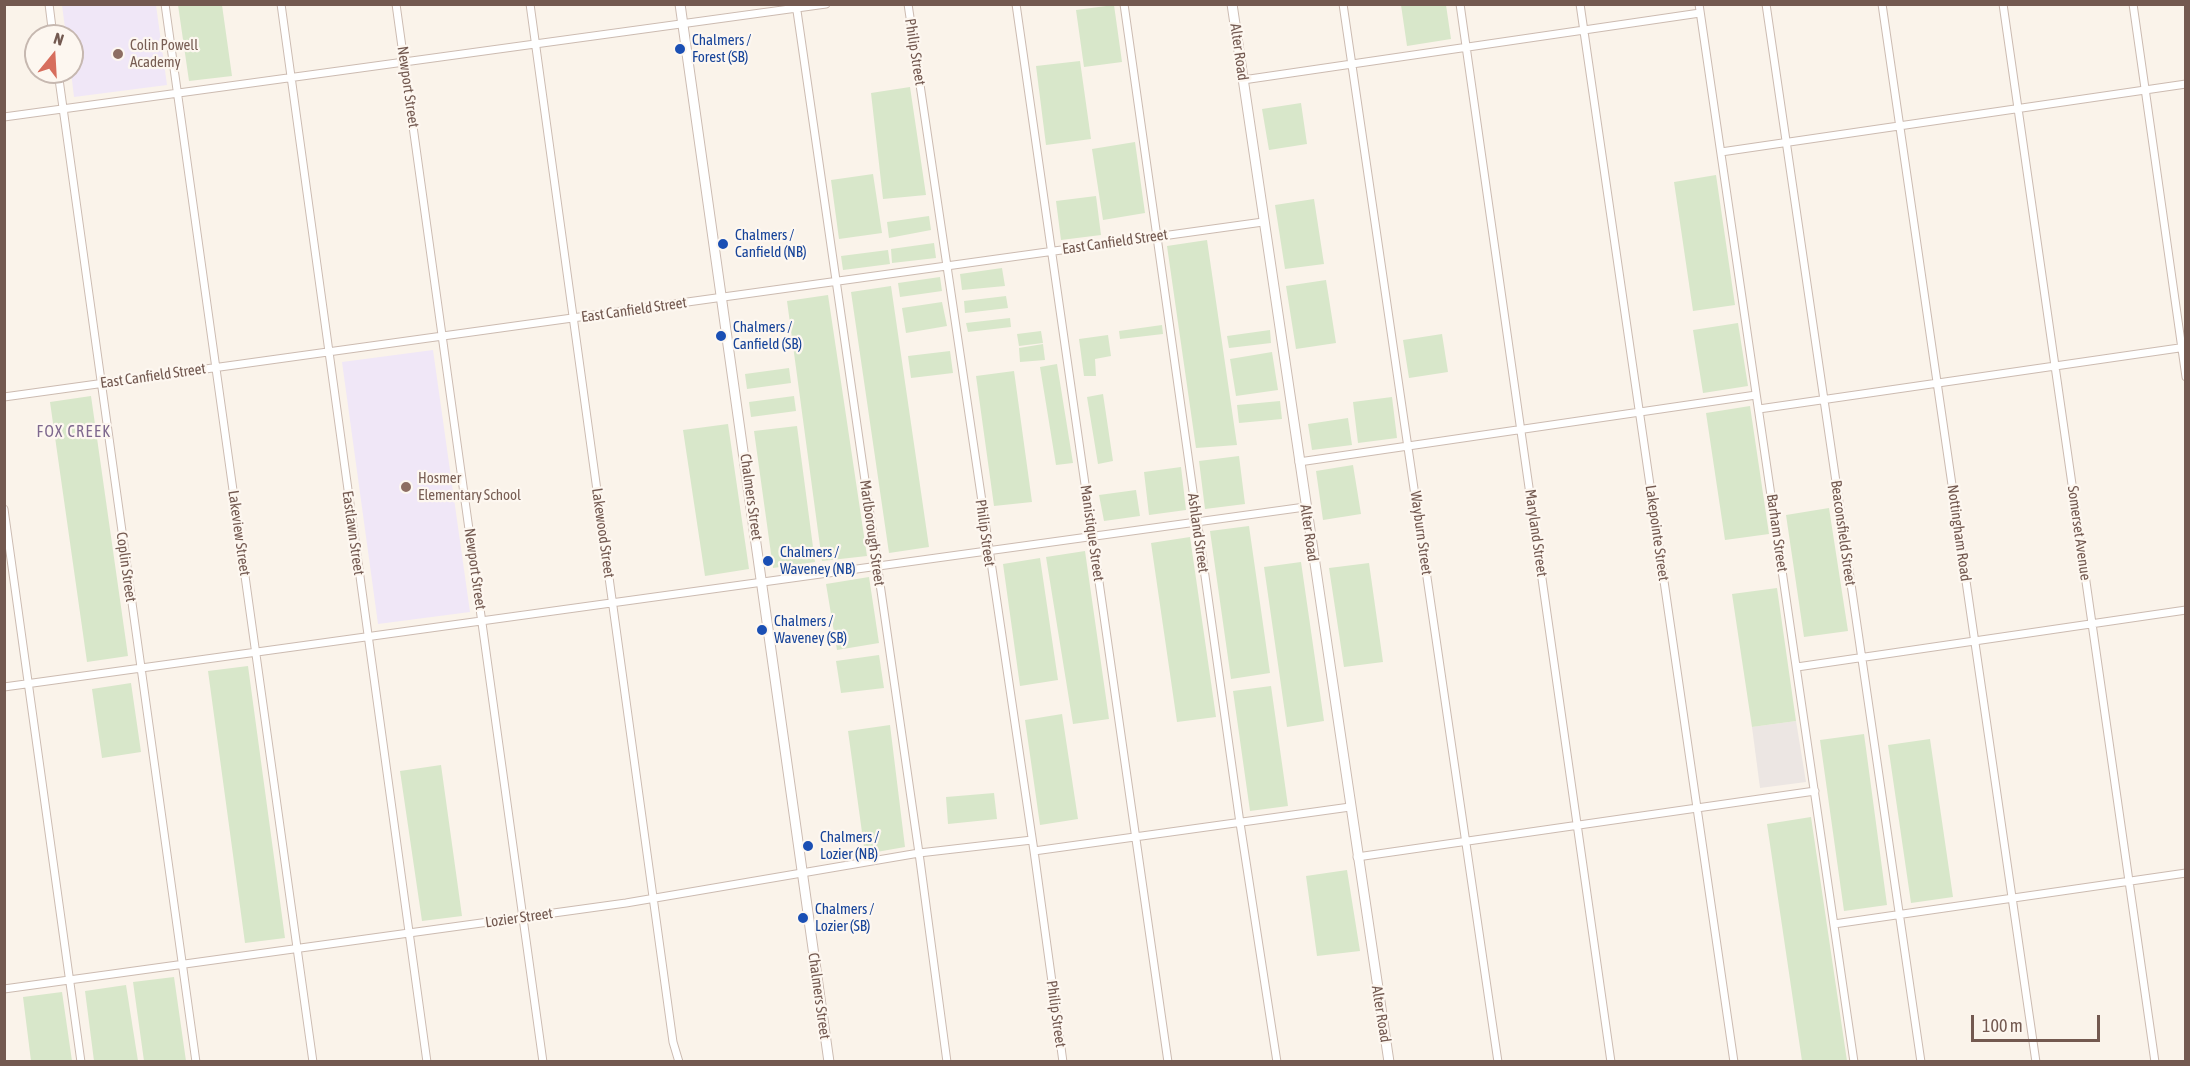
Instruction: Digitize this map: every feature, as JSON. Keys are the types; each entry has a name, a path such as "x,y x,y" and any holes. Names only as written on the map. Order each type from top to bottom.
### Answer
{"street":[{"path":"49,4 52,24"},
{"name":"Lakeview Street","path":"165,4 313,1062"},
{"name":"Eastlawn Street","path":"281,4 427,1062"},
{"name":"Newport Street","path":"396,4 543,1062"},
{"name":"Lakewood Street","path":"530,4 673,1042 679,1062"},
{"name":"Chalmers Street","path":"680,4 829,1062"},
{"path":"4,117 826,4"},
{"name":"Philip Street","path":"908,4 1034,851 1063,1062"},
{"name":"Manistique Street","path":"1016,4 1168,1062"},
{"name":"Ashland Street","path":"1124,4 1240,823 1278,1062"},
{"name":"Alter Road","path":"1232,4 1389,1062"},
{"name":"Wayburn Street","path":"1343,4 1498,1062"},
{"name":"Maryland Street","path":"1460,4 1611,1062"},
{"name":"Lakepointe Street","path":"1580,4 1734,1062"},
{"name":"Barham Street","path":"1699,4 1854,1062"},
{"name":"Beaconsfield Street","path":"1766,4 1921,1062"},
{"name":"Nottingham Road","path":"1882,4 2036,1062"},
{"name":"Somerset Avenue","path":"2003,4 2155,1062"},
{"path":"2133,4 2186,377"},
{"name":"Marlborough Street","path":"796,7 919,853 947,1062"},
{"path":"1243,80 1700,13"},
{"name":"Coplin Street","path":"60,84 196,1062"},
{"path":"1721,152 2186,84"},
{"name":"East Canfield Street","path":"4,397 1263,222"},
{"path":"1759,409 2183,347"},
{"path":"1299,462 1756,395"},
{"path":"4,687 1305,507"},
{"path":"4,509 81,1062"},
{"path":"1797,667 2186,610"},
{"path":"1357,857 1815,791"},
{"path":"1034,851 1350,807"},
{"name":"Lozier Street","path":"4,989 522,918 653,899 919,853 1032,840"},
{"path":"1834,924 2186,873"}],"shaded area":[{"name":"Colin Powell Academy","path":"62,5 156,5 167,85 74,97 72,84 84,84 84,24 64,24"},
{"name":"Hosmer Elementary School","path":"433,350 470,612 378,624 342,362"},
{"path":"1796,721 1806,782 1760,788 1752,727"}],"green space":[{"path":"178,5 222,5 232,76 189,81"},
{"path":"1114,5 1122,62 1084,67 1076,10"},
{"path":"1401,5 1446,5 1451,39 1407,46"},
{"path":"1080,61 1091,139 1046,145 1036,66"},
{"path":"910,87 926,195 883,199 871,93"},
{"path":"1301,103 1307,144 1269,150 1262,109"},
{"path":"1135,142 1145,213 1103,220 1092,149"},
{"path":"873,174 882,233 839,239 831,180"},
{"path":"1716,175 1735,305 1693,311 1674,182"},
{"path":"1096,196 1101,235 1061,240 1056,201"},
{"path":"1314,199 1324,264 1285,269 1275,205"},
{"path":"929,216 931,230 889,238 887,222"},
{"path":"1207,240 1237,445 1196,448 1167,246"},
{"path":"934,243 936,258 892,263 891,249"},
{"path":"888,250 890,264 843,270 841,256"},
{"path":"1002,268 1005,286 962,290 960,274"},
{"path":"940,277 942,291 900,297 898,283"},
{"path":"1326,280 1336,343 1296,349 1286,286"},
{"path":"891,286 929,547 889,553 851,292"},
{"path":"828,295 867,556 822,561 787,301"},
{"path":"1006,296 1008,308 965,313 964,301"},
{"path":"942,302 947,326 906,333 902,308"},
{"path":"1010,318 1011,327 968,332 966,323"},
{"path":"1738,323 1748,386 1703,393 1693,330"},
{"path":"1162,325 1163,334 1120,339 1119,331"},
{"path":"1270,330 1271,343 1229,348 1227,336"},
{"path":"1041,331 1043,343 1019,346 1017,334"},
{"path":"1442,334 1448,372 1409,378 1403,340"},
{"path":"1108,335 1111,356 1095,359 1096,376 1084,376 1079,339"},
{"path":"1043,344 1045,360 1020,362 1019,348"},
{"path":"950,351 953,373 911,378 908,356"},
{"path":"1272,352 1278,390 1236,396 1230,359"},
{"path":"1057,364 1073,463 1056,465 1040,367"},
{"path":"789,368 791,383 747,389 745,374"},
{"path":"1014,371 1032,502 994,506 976,376"},
{"path":"1103,394 1113,461 1098,464 1087,397"},
{"path":"91,396 128,656 87,662 50,402"},
{"path":"794,396 796,411 751,417 749,402"},
{"path":"1392,397 1397,438 1358,443 1353,402"},
{"path":"1280,401 1282,419 1239,423 1237,405"},
{"path":"1750,406 1769,534 1725,540 1706,413"},
{"path":"1348,418 1352,445 1312,450 1308,424"},
{"path":"728,424 749,569 705,576 683,430"},
{"path":"797,426 815,562 773,568 754,431"},
{"path":"1239,456 1245,504 1205,509 1199,461"},
{"path":"1353,465 1361,514 1323,520 1316,471"},
{"path":"1181,467 1186,510 1149,515 1144,472"},
{"path":"1136,490 1140,516 1104,521 1099,495"},
{"path":"1829,508 1848,631 1804,637 1786,515"},
{"path":"1249,526 1270,673 1231,679 1210,531"},
{"path":"1190,537 1216,717 1177,722 1151,543"},
{"path":"1085,551 1109,719 1073,724 1046,557"},
{"path":"1040,558 1058,680 1020,686 1003,564"},
{"path":"1301,562 1324,721 1287,727 1264,567"},
{"path":"1369,563 1383,662 1344,667 1329,568"},
{"path":"869,577 879,643 837,650 826,584"},
{"path":"1777,588 1796,721 1752,727 1732,594"},
{"path":"879,655 884,688 841,693 836,661"},
{"path":"248,666 285,938 245,943 208,671"},
{"path":"131,683 141,752 102,758 92,689"},
{"path":"1271,686 1288,806 1250,811 1233,691"},
{"path":"1062,714 1078,819 1040,825 1025,720"},
{"path":"890,725 905,847 865,854 848,731"},
{"path":"1864,734 1887,905 1844,911 1820,740"},
{"path":"1930,739 1953,897 1911,903 1888,745"},
{"path":"441,765 462,916 422,921 400,771"},
{"path":"994,793 997,819 948,824 946,797"},
{"path":"1811,817 1847,1061 1802,1061 1767,824"},
{"path":"1347,870 1360,951 1317,956 1306,876"},
{"path":"174,977 186,1061 144,1061 133,982"},
{"path":"126,985 138,1061 94,1061 85,991"},
{"path":"62,992 72,1061 31,1061 23,997"}],"place":[{"name":"Chalmers / Forest (SB)","path":"680,49"},
{"name":"Colin Powell Academy","path":"118,54"},
{"name":"Chalmers / Canfield (NB)","path":"723,244"},
{"name":"Chalmers / Canfield (SB)","path":"721,336"},
{"name":"Hosmer Elementary School","path":"406,487"},
{"name":"Chalmers / Waveney (NB)","path":"768,561"},
{"name":"Chalmers / Waveney (SB)","path":"762,630"},
{"name":"Chalmers / Lozier (NB)","path":"808,846"},
{"name":"Chalmers / Lozier (SB)","path":"803,918"}],"district":[{"name":"FOX CREEK","path":"74,432"}]}
